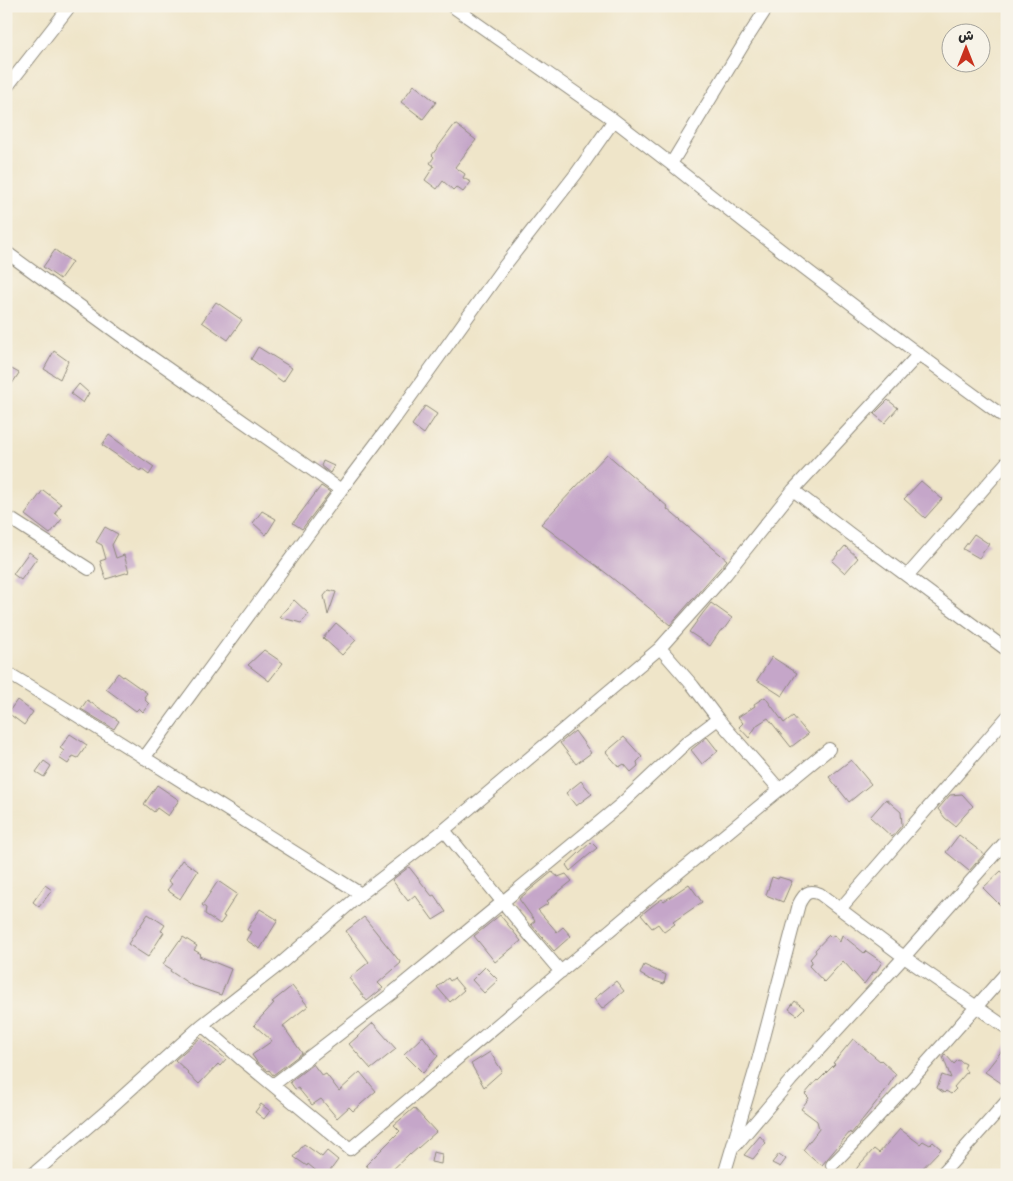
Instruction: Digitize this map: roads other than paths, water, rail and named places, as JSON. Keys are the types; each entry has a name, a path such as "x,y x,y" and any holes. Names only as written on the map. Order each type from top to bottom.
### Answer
{"street":[{"path":"6,88 70,6"},
{"path":"452,6 614,120 752,228 1007,419"},
{"path":"671,164 768,6"},
{"path":"144,758 394,421 502,269 576,174 614,120"},
{"path":"6,252 124,338 341,490"},
{"path":"32,1175 202,1025 279,965 361,894 444,830 660,648 726,574 793,490 919,354"},
{"path":"907,576 1007,462"},
{"path":"793,490 1007,650"},
{"path":"6,516 89,569"},
{"path":"660,648 718,719 780,790"},
{"path":"6,672 361,894"},
{"path":"840,909 1007,717"},
{"path":"273,1085 391,994 503,902 619,806 686,743 718,719"},
{"path":"202,1025 350,1148 666,883 830,749"},
{"path":"444,830 561,972"},
{"path":"733,1148 1007,840"},
{"path":"724,1175 757,1064 799,904 807,893 813,891 820,894 904,957 1007,1028"},
{"path":"832,1165 896,1098 1007,972"},
{"path":"941,1175 1007,1101"}]}
